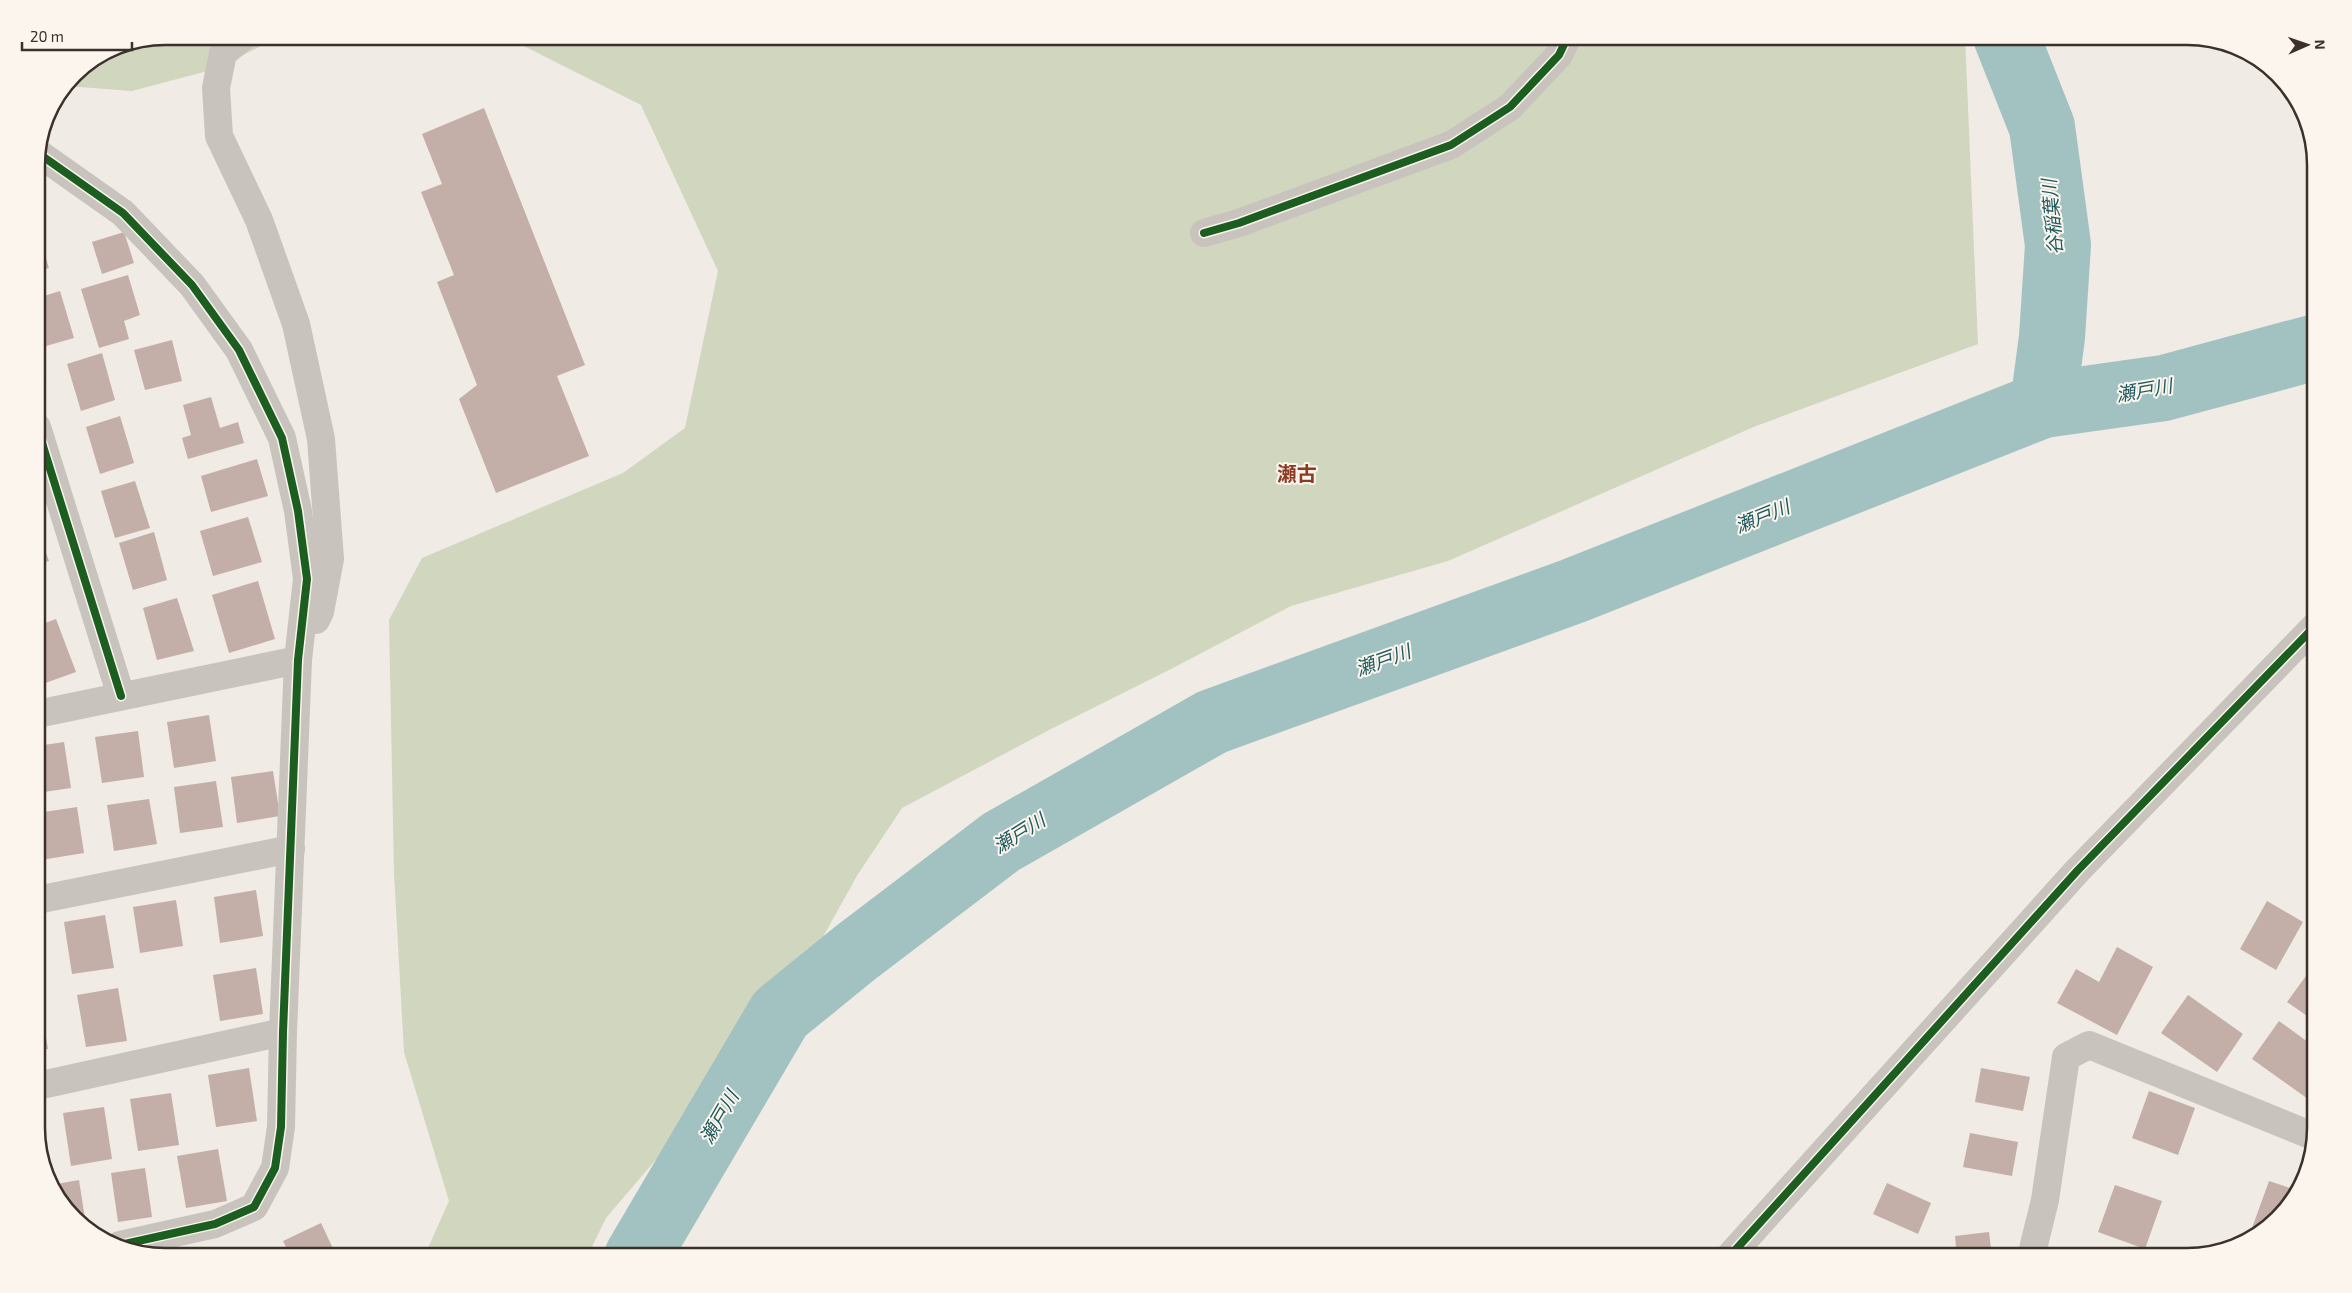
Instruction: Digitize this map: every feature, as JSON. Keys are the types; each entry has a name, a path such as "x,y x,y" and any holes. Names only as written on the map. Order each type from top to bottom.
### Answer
{"street":[{"path":"233,45 223,53 216,88 219,136 259,220 296,324 321,439 330,559 320,612 298,660"},
{"path":"1204,233 1239,223 1451,145 1510,107 1559,55 1564,45"},
{"path":"45,158 123,213 192,284 239,350 282,438 298,511 307,579 298,660 281,1127 275,1168 254,1207 215,1224 130,1243"},
{"path":"45,455 121,696"},
{"path":"1737,1248 2078,870 2307,634"},
{"path":"45,712 298,660"},
{"path":"45,898 291,849"},
{"path":"45,1084 283,1032"},
{"path":"2033,1248 2045,1200 2066,1058 2088,1045 2307,1133"}],"green space":[{"path":"157,45 263,45 215,69 132,91 74,87 98,65 119,54 142,47"},
{"path":"522,45 1965,45 1978,344 1756,426 1448,561 1291,606 902,808 858,874 780,1014 606,1218 591,1248 428,1248 449,1201 404,1052 394,873 389,620 422,558 623,473 685,428 718,271 641,105"}],"building":[{"path":"484,108 585,365 557,376 589,456 496,493 459,399 477,385 437,282 454,275 421,192 442,184 422,134"},
{"path":"124,232 134,263 102,274 92,242"},
{"path":"45,255 49,268 45,269"},
{"path":"128,275 140,315 124,321 129,339 99,348 81,289"},
{"path":"60,291 74,338 45,346 45,296"},
{"path":"172,340 182,381 145,390 134,350"},
{"path":"102,353 115,400 81,411 67,364"},
{"path":"211,397 220,428 238,422 244,443 188,459 182,438 191,435 183,405"},
{"path":"120,416 134,463 100,474 86,427"},
{"path":"257,459 268,496 211,512 201,476"},
{"path":"135,481 150,528 115,538 101,491"},
{"path":"248,517 262,562 213,576 200,531"},
{"path":"154,532 167,580 133,590 119,543"},
{"path":"45,550 49,561 45,562"},
{"path":"258,581 275,639 229,653 212,595"},
{"path":"177,598 194,651 157,660 143,608"},
{"path":"56,619 76,672 45,683 45,623"},
{"path":"209,715 216,761 174,768 167,722"},
{"path":"138,731 144,777 102,783 95,737"},
{"path":"64,742 71,788 45,792 45,745"},
{"path":"273,771 280,816 237,823 231,777"},
{"path":"216,781 223,827 180,833 174,787"},
{"path":"149,799 157,844 114,851 107,805"},
{"path":"77,807 84,853 45,859 45,812"},
{"path":"256,890 263,936 220,943 214,897"},
{"path":"176,900 183,946 140,953 133,907"},
{"path":"2267,901 2303,922 2276,970 2240,949"},
{"path":"105,915 114,968 72,974 64,922"},
{"path":"2117,947 2153,967 2117,1035 2057,1003 2076,969 2099,982"},
{"path":"256,968 263,1014 220,1021 213,975"},
{"path":"2307,975 2307,1016 2287,1002"},
{"path":"118,988 127,1041 86,1047 77,995"},
{"path":"2188,995 2243,1034 2217,1072 2161,1033"},
{"path":"2279,1021 2307,1041 2307,1098 2252,1059"},
{"path":"45,1032 48,1049 45,1050"},
{"path":"249,1068 257,1121 216,1127 208,1075"},
{"path":"1981,1068 2030,1077 2023,1111 1975,1102"},
{"path":"2149,1091 2195,1108 2178,1155 2132,1138"},
{"path":"171,1093 179,1145 138,1151 130,1099"},
{"path":"104,1107 112,1159 71,1166 63,1113"},
{"path":"1970,1133 2018,1142 2012,1176 1963,1167"},
{"path":"218,1149 227,1201 186,1208 177,1156"},
{"path":"145,1168 152,1217 118,1222 111,1173"},
{"path":"79,1180 85,1217 70,1201 59,1184"},
{"path":"2269,1181 2291,1188 2272,1213 2252,1228"},
{"path":"1887,1183 1931,1203 1918,1234 1873,1214"},
{"path":"2115,1185 2162,1201 2145,1248 2098,1232"},
{"path":"321,1223 333,1248 286,1248 283,1241"},
{"path":"1989,1232 1991,1248 1956,1248 1955,1236"}],"waterway":[{"name":"谷稲葉川","path":"2010,45 2042,127 2058,245 2052,337 2043,405"},
{"name":"瀬戸川","path":"642,1248 780,1014 855,953 1001,842 1212,722 1573,591 2043,405 2164,388 2307,349"}],"cycle path":[{"path":"1204,233 1239,223 1451,145 1510,107 1559,55 1564,45"},
{"path":"45,158 123,213 192,285 239,350 282,438 298,511 307,579 298,660 281,1127 275,1168 254,1207 215,1224 130,1243"},
{"path":"45,453 121,696"},
{"path":"1737,1248 2078,870 2307,634"}],"district":[{"name":"瀬古","path":"1297,474"}]}
